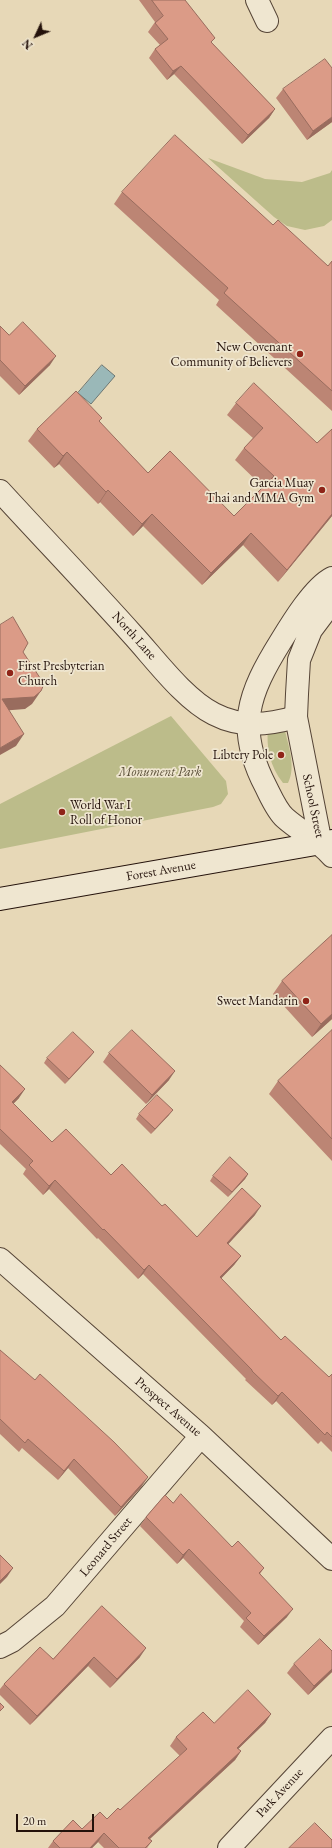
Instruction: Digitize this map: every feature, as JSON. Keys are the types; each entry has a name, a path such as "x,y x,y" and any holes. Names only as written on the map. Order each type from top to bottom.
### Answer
{"street":[{"path":"257,0 267,21"},
{"name":"North Lane","path":"0,492 71,567 188,696 214,715 247,725 273,724 296,717"},
{"name":"School Street","path":"328,847 284,817 261,778 250,742 247,725 250,703 264,669 293,622 324,582 332,578"},
{"name":"School Street","path":"328,847 296,717 299,660 311,630 332,602"},
{"name":"Forest Avenue","path":"0,899 328,847"},
{"name":"Prospect Avenue","path":"0,1259 201,1436 332,1559"},
{"name":"Leonard Street","path":"0,1647 12,1641 55,1606 201,1436"},
{"name":"Park Avenue","path":"229,1848 332,1738"}],"green space":[{"path":"208,158 265,179 302,182 330,173 332,170 332,220 324,226 305,230 287,226 274,217"},
{"name":"Monument Park","path":"171,716 226,781 228,794 221,804 213,807 0,849 0,804"},
{"path":"268,728 285,731 292,764 288,783 283,783 272,764 268,750"}],"water":[{"path":"102,365 115,376 91,404 78,393"}],"building":[{"path":"152,0 185,0 215,38 211,42 275,109 248,135 181,66 173,71 155,49 168,39 155,23 163,16"},
{"path":"325,59 332,68 332,117 313,131 283,89"},
{"path":"175,135 273,225 278,220 328,266 332,261 332,391 224,293 228,288 122,192"},
{"path":"23,322 56,356 25,386 0,360 0,326 9,335"},
{"path":"254,383 317,443 332,429 332,514 287,570 251,533 211,573 152,514 142,524 108,490 106,492 67,452 63,456 37,429 76,391 102,418 99,421 148,473 170,451 234,516 274,476 244,448 263,428 236,403"},
{"path":"13,617 28,643 23,652 44,684 41,691 34,697 2,699 24,734 0,748 0,625"},
{"name":"Sweet Mandarin","path":"332,935 332,1014 321,1024 282,981"},
{"path":"132,1030 175,1071 152,1095 109,1053"},
{"path":"332,1030 332,1139 278,1081"},
{"path":"73,1032 94,1052 69,1079 47,1058"},
{"path":"0,1065 25,1089 12,1102 52,1142 66,1129 111,1175 122,1164 162,1206 165,1204 197,1237 242,1188 261,1206 227,1243 241,1256 220,1277 281,1340 285,1336 329,1377 332,1374 332,1437 327,1432 325,1435 282,1392 278,1396 149,1265 144,1270 55,1180 49,1186 29,1165 33,1161 0,1129"},
{"path":"157,1095 173,1110 155,1129 139,1114"},
{"path":"230,1157 248,1174 232,1192 213,1176"},
{"path":"0,1350 35,1380 40,1374 114,1442 148,1477 121,1507 74,1459 64,1471 28,1439 25,1443 0,1419"},
{"path":"181,1494 232,1547 238,1541 264,1568 259,1573 293,1609 264,1636 246,1618 251,1613 189,1549 183,1555 146,1517 165,1495 173,1503"},
{"path":"0,1555 13,1568 0,1581"},
{"path":"102,1606 146,1648 117,1679 94,1657 37,1716 4,1684 40,1647 53,1659"},
{"path":"320,1639 332,1651 332,1669 314,1686 294,1664"},
{"path":"248,1690 271,1714 237,1748 241,1751 148,1838 152,1841 145,1848 119,1848 104,1833 90,1848 60,1848 53,1841 73,1820 82,1829 100,1812 107,1819 118,1808 120,1810 187,1749 176,1737 203,1712 214,1723"},
{"path":"0,1703 4,1707 0,1711"},
{"path":"315,1823 332,1840 332,1848 289,1848"}],"place":[{"name":"New Covenant Community of Believers","path":"300,354"},
{"name":"Garcia Muay Thai and MMA Gym","path":"322,490"},
{"name":"First Presbyterian Church","path":"10,673"},
{"name":"Libtery Pole","path":"281,755"},
{"name":"World War I Roll of Honor","path":"62,812"},
{"name":"Sweet Mandarin","path":"306,1001"}]}
